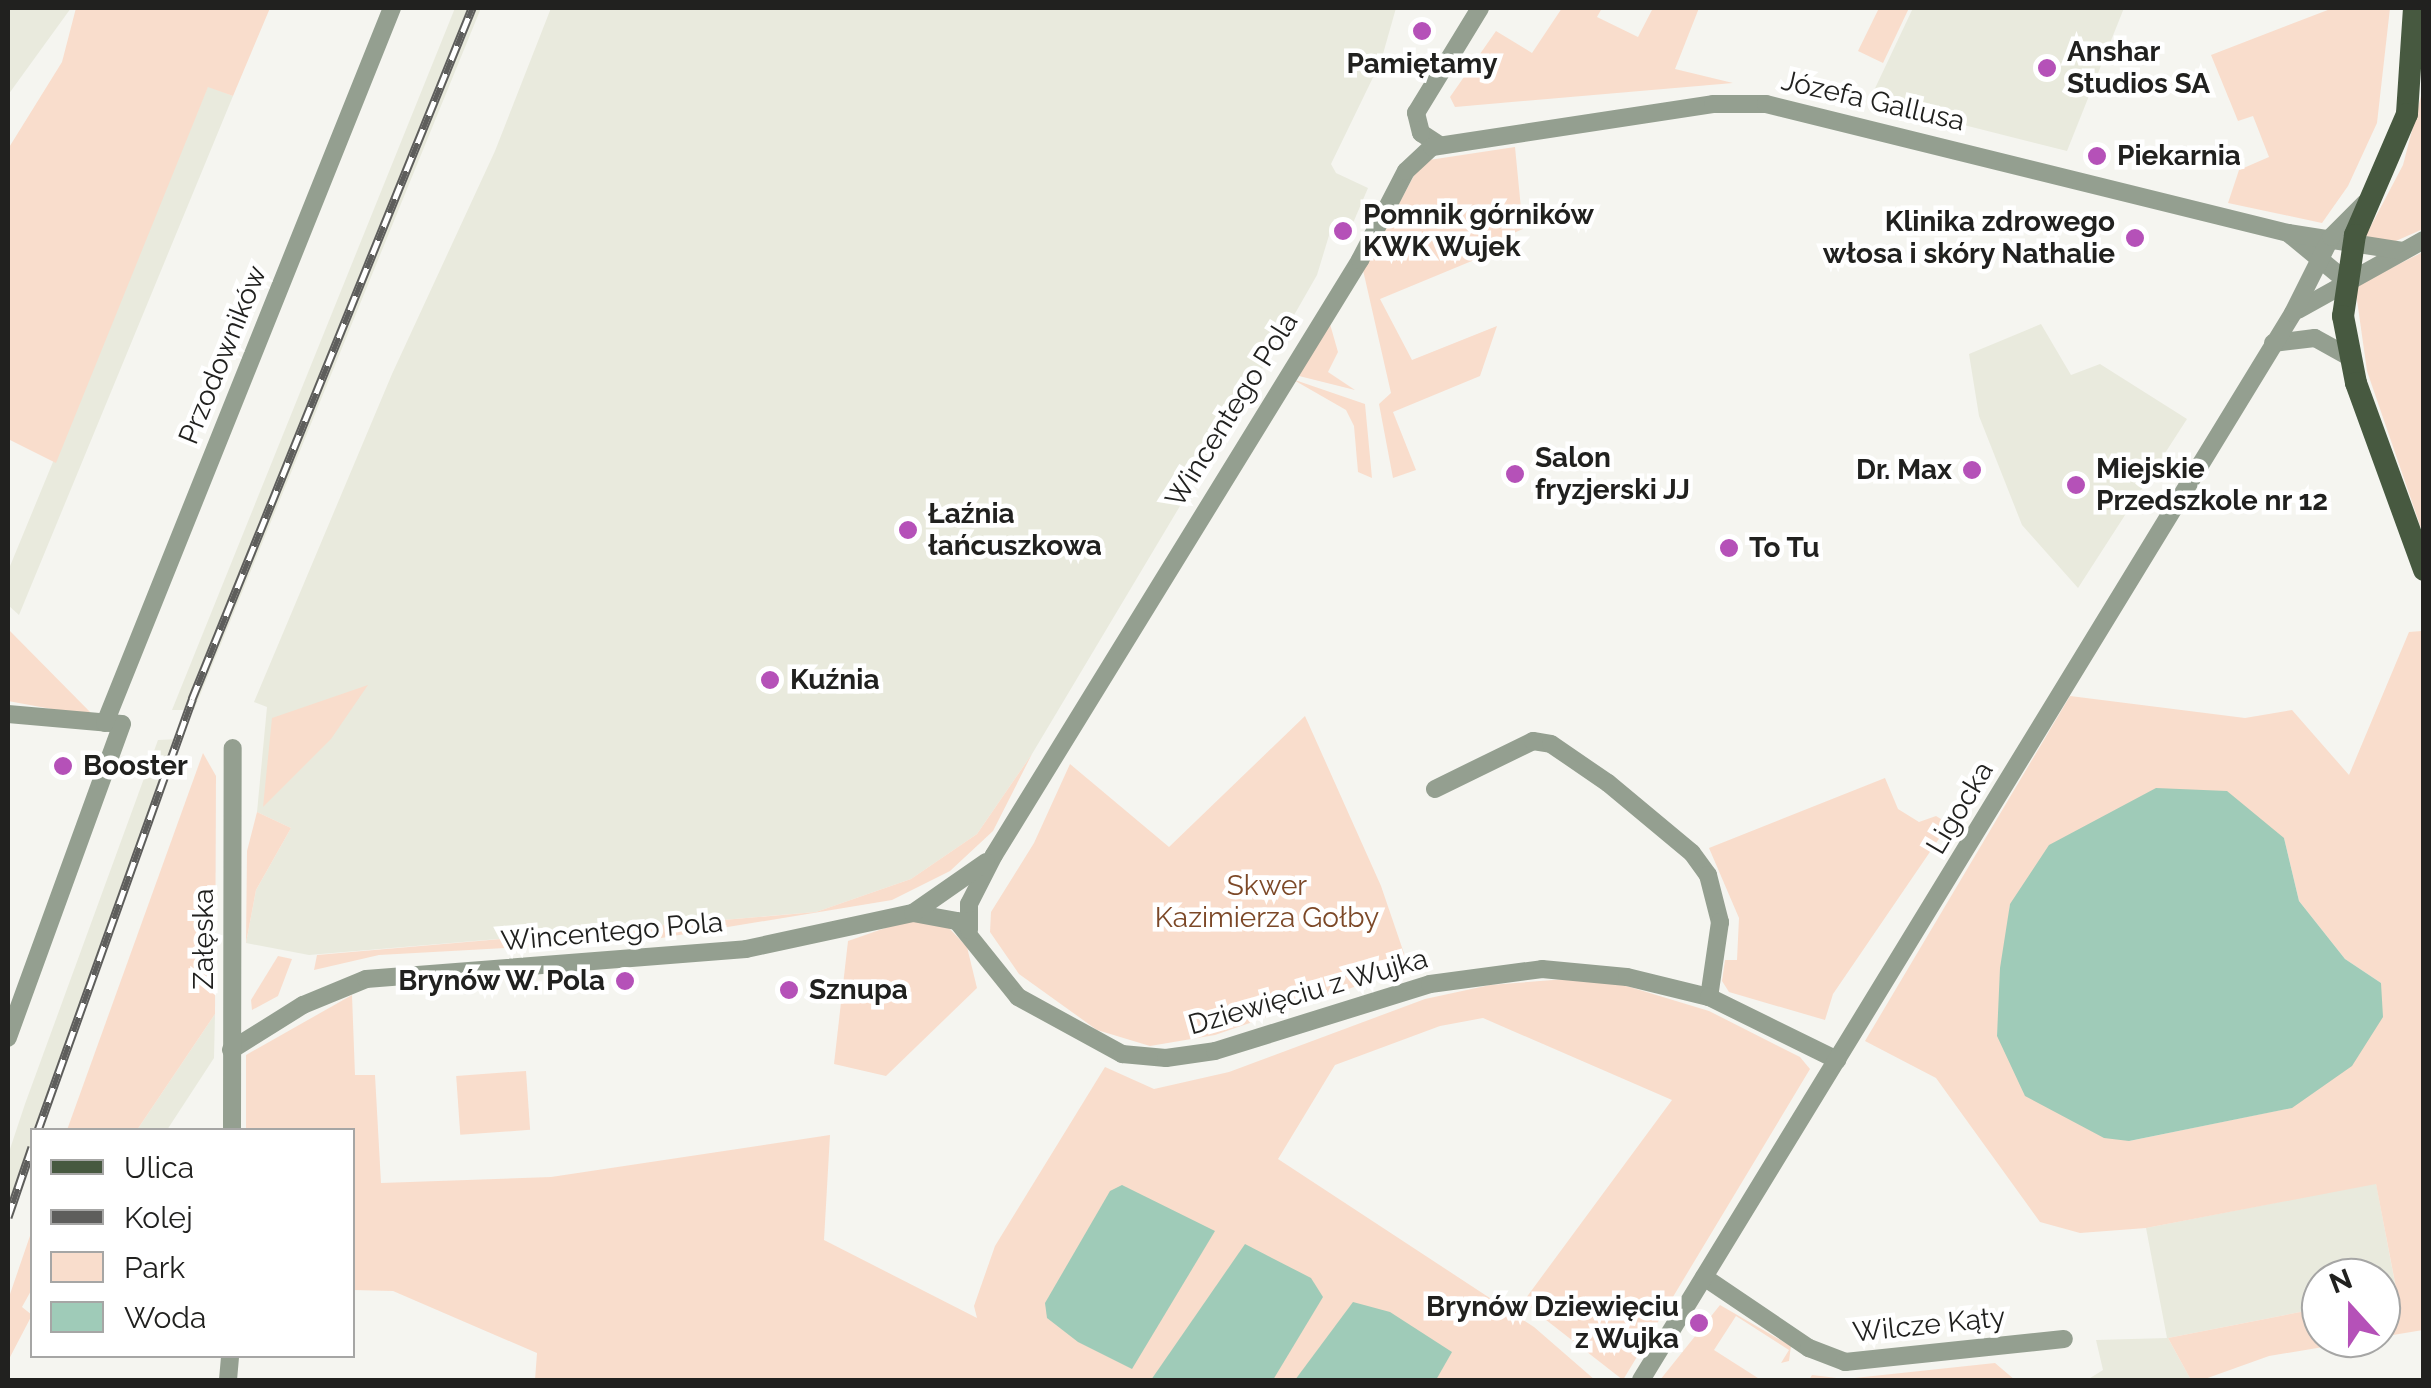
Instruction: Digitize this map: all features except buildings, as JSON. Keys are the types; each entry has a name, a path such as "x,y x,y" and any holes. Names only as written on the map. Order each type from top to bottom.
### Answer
{"main road":[{"path":"2414,8 2407,114 2372,196 2341,241 2348,356 2424,570"}],"street":[{"name":"Przodowników","path":"8,1038 113,724 392,8"},
{"path":"1438,144 1421,132 1416,113 1480,8"},
{"name":"Józefa Gallusa","path":"1438,144 1713,104 1766,104 2288,233 2403,250"},
{"name":"Wincentego Pola","path":"969,930 968,904 994,855 1152,591 1360,260 1406,171 1438,144"},
{"name":"Józefa Gallusa","path":"2288,233 2345,280"},
{"path":"2293,313 2345,280 2424,240"},
{"name":"Ligocka","path":"1641,1380 2293,313 2318,260 2341,241"},
{"path":"2273,344 2317,338 2348,356"},
{"path":"8,714 113,724"},
{"path":"1434,789 1533,741 1551,744 1608,783 1692,853 1708,875 1720,922 1709,997"},
{"name":"Załęska","path":"232,1128 233,748"},
{"name":"Wincentego Pola","path":"232,1050 303,1005 366,980 684,957 914,912 994,855"},
{"path":"914,912 940,913 969,930"},
{"name":"Dziewięciu z Wujka","path":"969,930 1018,997 1088,1041 1144,1058 1215,1051 1430,984 1508,970 1627,976 1709,997 1837,1060"},
{"name":"Wilcze Kąty","path":"1704,1276 1809,1348 1845,1362 2064,1339"}],"shaded area":[{"path":"8,8 71,8 8,95"},
{"path":"455,8 481,8 194,710 172,710"},
{"path":"551,8 1396,8 1381,61 1331,164 1336,173 1368,188 1353,223 1334,219 1317,275 1297,310 1032,754 977,834 911,879 816,912 309,955 246,943 256,890 291,828 257,812 267,707 254,702 392,374 495,151"},
{"path":"1913,8 2124,8 2067,151 1869,101"},
{"path":"208,86 233,96 19,615 8,605 8,571"},
{"name":"Miejskie Przedszkole nr 12","path":"2041,324 2071,375 2100,364 2187,419 2078,588 2022,525 1979,416 1969,354"},
{"path":"179,739 41,1128 30,1128 30,1159 8,1222 8,1155 158,740"},
{"path":"215,1014 214,1058 168,1128 138,1128"},
{"path":"2376,1183 2390,1258 2301,1258 2301,1312 2168,1338 2191,1380 2087,1380 2103,1370 2096,1340 2167,1338 2146,1228"}],"green space":[{"path":"76,8 270,8 233,96 208,87 56,463 8,439 8,149 62,62"},
{"path":"1562,8 1602,8 1597,17 1638,37 1653,8 1699,8 1675,69 1733,83 1455,107 1450,97 1496,31 1532,53"},
{"path":"1879,8 1909,8 1883,63 1858,51"},
{"path":"2333,8 2390,8 2377,123 2348,186 2322,223 2228,203 2239,170 2269,157 2253,116 2238,121 2211,55"},
{"path":"2423,88 2423,229 2389,244 2364,239 2403,165"},
{"path":"1515,147 1523,229 1476,249 1479,258 1380,299 1412,360 1497,326 1480,376 1393,412 1416,470 1393,478 1379,404 1391,393 1363,270 1417,170 1429,160"},
{"path":"2423,252 2423,534 2367,371 2355,286"},
{"path":"1330,324 1338,352 1328,372 1355,390 1295,375"},
{"path":"1292,379 1365,404 1372,478 1358,472 1354,426 1346,410"},
{"path":"8,629 95,717 8,701"},
{"path":"2422,631 2423,1330 2401,1334 2401,1258 2390,1258 2376,1184 2146,1228 2080,1233 2040,1222 1936,1078 1865,1041 2070,696 2245,718 2292,710 2349,775 2409,632","holes":["2284,838 2299,901 2345,959 2381,983 2291,1108 2129,1141 1997,1036 2010,904"]},
{"path":"368,685 331,739 263,807 272,718"},
{"name":"Skwer Kazimierza Gołby","path":"1305,716 1381,886 1409,968 1215,1035 1150,1046 1097,1030 1019,974 990,932 991,912 1034,843 1070,764 1169,847"},
{"path":"203,753 216,776 215,1014 138,1128 68,1128"},
{"path":"1032,754 993,831 950,871 892,900 649,940 379,955 314,970 317,955 816,912 911,879 977,834"},
{"path":"1885,778 1898,809 1919,822 1936,816 1949,824 1833,994 1825,1020 1729,992 1722,981 1725,960 1737,960 1739,918 1709,848"},
{"path":"257,812 291,828 256,890 246,943 247,851"},
{"path":"914,918 948,927 967,947 977,988 886,1076 834,1064 848,941"},
{"path":"278,956 292,959 278,996 252,1010 251,1000"},
{"path":"1566,979 1620,984 1709,1011 1800,1057 1810,1069 1623,1380 1523,1302 1672,1100 1483,1018 1440,1026 1335,1065 1278,1159 1534,1327 1595,1380 535,1380 537,1353 393,1291 355,1290 355,1128 246,1128 246,1055 352,995 355,1075 375,1075 381,1183 551,1177 830,1135 824,1240 977,1318 974,1306 995,1246 1105,1067 1154,1089 1229,1072 1425,999 1490,985"},
{"path":"526,1071 530,1130 460,1135 456,1076"},
{"path":"30,1236 30,1293 22,1307 30,1313 30,1319 8,1361 8,1300"},
{"path":"1720,1305 1791,1346 1789,1361 1781,1363 1789,1350 1736,1316 1714,1350 1761,1380 1660,1380"},
{"path":"2301,1312 2301,1351 2269,1356 2202,1380 2191,1380 2168,1338"},
{"path":"1995,1363 2015,1380 1809,1380 1812,1375 1845,1379"}],"water":[{"path":"2156,788 2227,791 2284,838 2299,901 2345,959 2381,983 2383,1017 2352,1066 2292,1108 2129,1141 2104,1138 2025,1096 1997,1036 2000,968 2010,904 2049,845"},
{"path":"1122,1185 1215,1231 1132,1369 1078,1342 1047,1318 1045,1303 1110,1191"},
{"path":"1245,1244 1311,1278 1323,1297 1273,1380 1151,1380"},
{"path":"1353,1302 1390,1312 1452,1352 1436,1380 1295,1380"}],"railway":[{"path":"39,1128 192,699 472,8"},
{"path":"8,1217 30,1153"}],"place":[{"name":"Pamiętamy","path":"1422,31"},
{"name":"Anshar Studios SA","path":"2047,68"},
{"name":"Piekarnia","path":"2097,156"},
{"name":"Pomnik górników KWK Wujek","path":"1343,231"},
{"name":"Klinika zdrowego włosa i skóry Nathalie","path":"2135,238"},
{"name":"Dr. Max","path":"1972,470"},
{"name":"Salon fryzjerski JJ","path":"1515,474"},
{"name":"Miejskie Przedszkole nr 12","path":"2076,485"},
{"name":"Łaźnia łańcuszkowa","path":"908,530"},
{"name":"To Tu","path":"1729,548"},
{"name":"Kuźnia","path":"770,680"},
{"name":"Booster","path":"63,766"},
{"name":"Brynów W. Pola","path":"625,981"},
{"name":"Sznupa","path":"789,990"},
{"name":"Brynów Dziewięciu z Wujka","path":"1699,1323"}]}
